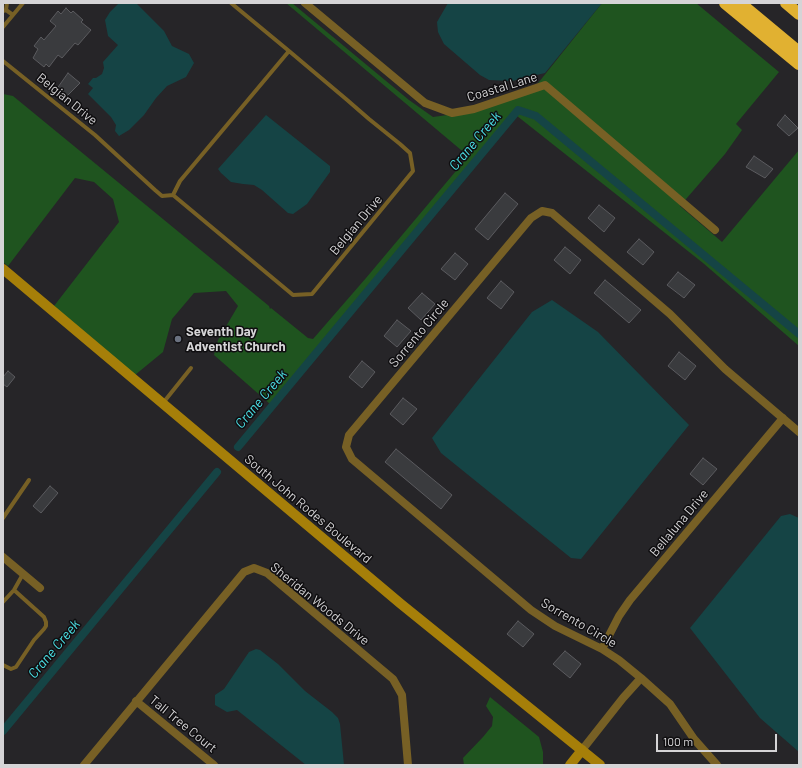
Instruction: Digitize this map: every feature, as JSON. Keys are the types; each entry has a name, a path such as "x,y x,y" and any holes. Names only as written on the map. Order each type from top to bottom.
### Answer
{"highway":[{"path":"725,3 799,64"},
{"path":"740,3 799,52"},
{"path":"786,3 799,14"},
{"path":"792,3 799,10"}],"main road":[{"name":"South John Rodes Boulevard","path":"3,269 401,604 600,765"},
{"path":"570,765 582,750"}],"street":[{"name":"Coastal Lane","path":"304,3 425,103 452,113 474,110 545,85 715,230"},
{"name":"Sorrento Circle","path":"717,765 694,739 670,704 641,678 619,660 602,649 555,626 531,610 352,459 346,447 349,435 531,218 542,211 552,213 664,308 725,369 799,432"},
{"name":"Bellaluna Drive","path":"602,649 619,616 630,600 783,418"},
{"path":"3,557 40,588"},
{"name":"Sheridan Woods Drive","path":"84,765 244,572 254,568 267,573 393,680 402,695 408,765"},
{"path":"582,750 623,698 641,678"},
{"name":"Tall Tree Court","path":"136,701 214,765"}],"lane":[{"path":"7,3 5,10 13,15"},
{"path":"3,26 23,3"},
{"name":"Belgian Drive","path":"3,61 95,135 162,196 173,195 293,295 312,294 413,171 410,153 232,3"},
{"path":"173,195 180,181 289,51"},
{"path":"163,404 191,368"},
{"path":"3,518 30,480"},
{"path":"3,602 14,590 23,574"},
{"path":"3,665 11,669 16,667 34,640 46,626 44,617 14,590"}],"green space":[{"path":"286,3 292,3 409,100 433,117 476,111 535,87 602,3 696,3 779,72 736,124 742,130 725,154 680,206 722,242 799,150 799,346 703,263 512,112 468,172 270,404 214,355 218,340 238,306 226,291 194,293 172,319 163,352 135,375 54,306 119,222 113,199 94,182 75,178 8,266 3,262 3,94 13,96 269,306 270,309 271,308 308,338 313,339 467,158 467,155"},
{"path":"490,697 539,737 543,752 543,765 464,765 463,758 492,726 493,717 486,706"}],"water":[{"path":"119,3 136,3 164,31 172,46 189,54 194,63 186,77 167,86 144,115 129,130 119,136 115,131 116,125 111,117 88,94 93,88 88,84 93,78 96,78 102,74 104,68 103,62 118,45 108,36 105,20 110,12"},
{"path":"448,3 602,3 545,73 512,81 489,80 480,75 444,44 438,32 437,22"},
{"path":"266,115 330,166 330,172 307,204 293,214 288,213 262,190 254,185 231,182 218,169"},
{"path":"552,300 598,332 689,425 581,559 571,558 441,453 432,438 532,312"},
{"path":"790,514 799,518 799,752 760,718 690,628 781,516"},
{"path":"256,649 260,650 278,664 305,691 338,718 340,724 344,765 306,765 237,710 227,712 215,705 215,695 224,689 249,652"}],"building":[{"path":"66,8 71,13 73,11 83,20 81,22 91,30 78,45 75,43 62,58 58,55 49,67 46,64 44,67 33,58 38,49 34,46 41,37 44,40 56,26 50,21 58,11 61,14"},
{"path":"68,73 80,83 66,97 56,90"},
{"path":"785,115 798,128 789,136 777,125"},
{"path":"754,156 773,169 765,178 746,167"},
{"path":"505,193 518,204 488,240 475,229"},
{"path":"599,205 615,218 604,232 588,218"},
{"path":"639,239 654,252 643,265 627,252"},
{"path":"565,247 581,260 570,274 554,260"},
{"path":"455,253 468,264 455,280 441,269"},
{"path":"678,272 695,285 684,298 667,285"},
{"path":"605,280 641,310 629,323 594,293"},
{"path":"501,281 514,292 501,309 487,298"},
{"path":"422,293 435,304 421,320 408,308"},
{"path":"397,320 411,331 397,347 384,336"},
{"path":"679,352 696,366 685,380 668,366"},
{"path":"362,361 375,372 362,388 349,377"},
{"path":"8,371 15,377 7,387 3,384 3,377"},
{"path":"403,398 417,409 403,425 390,414"},
{"path":"396,449 452,495 441,509 385,462"},
{"path":"703,458 717,469 703,485 690,474"},
{"path":"50,486 58,493 41,513 33,506"},
{"path":"518,621 534,634 523,647 507,634"},
{"path":"565,651 581,664 570,678 553,664"}],"waterway":[{"name":"Crane Creek","path":"238,447 518,110 536,116 799,334"},
{"name":"Crane Creek","path":"3,731 217,472"}],"place":[{"name":"Seventh Day Adventist Church","path":"178,339"}]}
